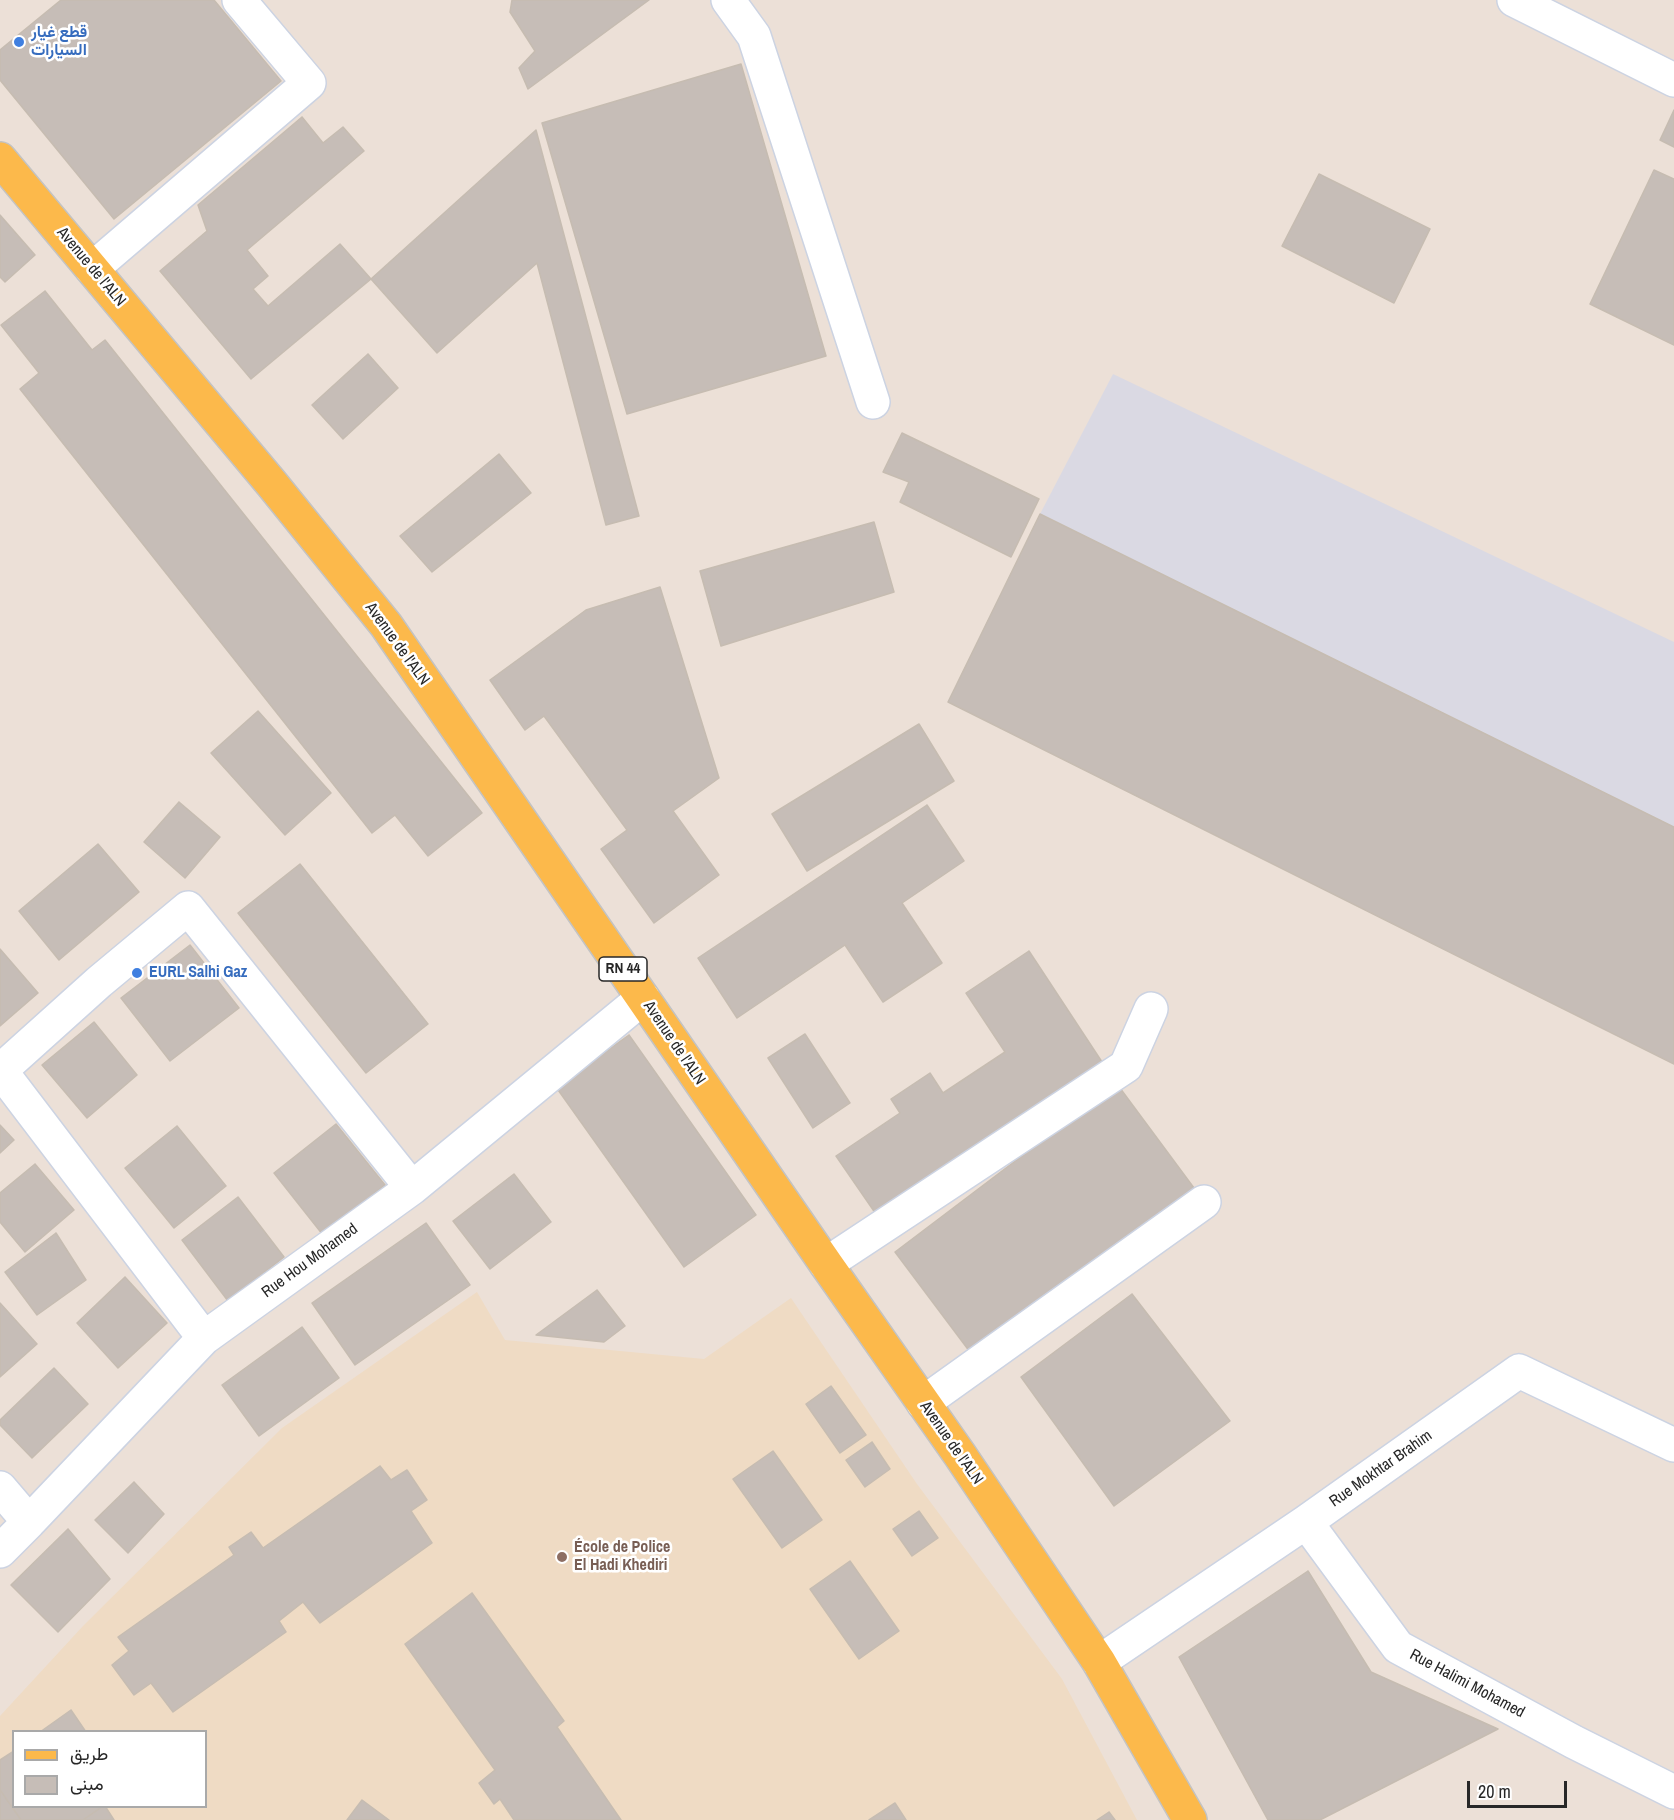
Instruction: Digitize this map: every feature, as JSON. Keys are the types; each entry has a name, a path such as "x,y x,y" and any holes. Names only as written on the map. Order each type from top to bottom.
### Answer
{"main road":[{"name":"Avenue de l'ALN","path":"6,174 92,269 272,484 386,625 1099,1662 1190,1820"}],"street":[{"path":"92,269 309,83 239,0"},
{"path":"728,0 754,36 873,402"},
{"path":"1514,0 1674,80"},
{"path":"204,1338 0,1070 99,982 188,908 412,1188"},
{"name":"Rue Hou Mohamed","path":"0,1551 204,1338 412,1188 643,998"},
{"path":"826,1264 1126,1066 1151,1009"},
{"path":"923,1403 1204,1202"},
{"name":"Rue Mokhtar Brahim","path":"1099,1662 1306,1522 1519,1371 1674,1445"},
{"path":"0,1488 29,1522"},
{"name":"Rue Halimi Mohamed","path":"1306,1522 1398,1647 1574,1742 1674,1792"}],"shaded area":[{"path":"1113,374 1674,642 1674,1064 948,702 1040,514"},
{"name":"École de Police El Hadi Khediri","path":"477,1292 505,1340 704,1359 791,1298 917,1484 1062,1679 1137,1820 0,1820 0,1716 83,1626 282,1428"}],"building":[{"path":"61,0 214,0 281,81 114,219 0,80 0,50"},
{"path":"512,0 649,0 528,89 519,68 535,51 510,12"},
{"path":"741,64 826,356 627,414 542,123"},
{"path":"1674,110 1674,147 1660,140"},
{"path":"302,117 323,143 343,127 364,151 247,250 268,276 253,289 268,306 340,244 371,279 251,379 160,271 207,231 198,205"},
{"path":"536,130 639,516 606,525 537,263 437,353 371,279"},
{"path":"1654,170 1674,179 1674,345 1590,304"},
{"path":"1319,174 1430,229 1394,303 1282,246"},
{"path":"0,215 35,255 5,282 0,277"},
{"path":"45,291 92,350 105,340 482,813 428,856 395,815 372,833 20,389 39,373 1,325"},
{"path":"368,354 398,388 343,439 312,405"},
{"path":"902,433 1039,499 1011,557 900,502 909,482 883,472"},
{"path":"499,454 531,493 432,572 400,536"},
{"path":"1040,514 1674,827 1674,1064 948,702"},
{"path":"874,522 894,592 721,646 700,571"},
{"path":"660,587 719,778 673,811 719,875 654,923 601,849 627,830 544,716 525,730 490,680 586,610"},
{"path":"258,711 331,793 285,835 211,753"},
{"path":"919,724 954,781 807,871 772,814"},
{"path":"179,802 220,837 185,878 144,842"},
{"path":"927,805 964,861 902,903 942,963 883,1002 845,945 737,1018 698,958"},
{"path":"98,844 139,892 59,960 19,911"},
{"path":"300,864 428,1024 366,1073 238,913"},
{"path":"190,945 239,1008 170,1061 121,998"},
{"path":"0,949 38,993 0,1026"},
{"path":"1029,951 1104,1065 878,1217 836,1156 900,1113 891,1099 930,1073 943,1093 1005,1052 966,993"},
{"path":"94,1022 137,1075 87,1118 42,1065"},
{"path":"805,1034 850,1103 813,1128 768,1058"},
{"path":"629,1035 756,1215 684,1267 556,1087"},
{"path":"1117,1084 1194,1188 973,1356 895,1252"},
{"path":"336,1124 385,1185 323,1235 274,1173"},
{"path":"0,1125 14,1140 0,1153"},
{"path":"177,1126 226,1186 174,1228 125,1168"},
{"path":"35,1164 74,1210 25,1252 0,1222 0,1193"},
{"path":"514,1174 551,1222 490,1269 453,1221"},
{"path":"238,1197 284,1257 228,1301 182,1240"},
{"path":"426,1223 470,1285 355,1365 312,1303"},
{"path":"56,1233 86,1280 37,1315 5,1272"},
{"path":"125,1277 167,1323 118,1368 77,1323"},
{"path":"597,1290 625,1326 604,1342 536,1335"},
{"path":"1132,1294 1230,1421 1114,1506 1021,1377"},
{"path":"0,1303 37,1344 0,1377"},
{"path":"302,1327 339,1378 259,1436 222,1385"},
{"path":"54,1368 88,1404 32,1458 0,1425 0,1420"},
{"path":"831,1386 866,1435 840,1453 806,1404"},
{"path":"872,1442 890,1469 865,1487 846,1460"},
{"path":"773,1451 822,1520 782,1548 733,1479"},
{"path":"380,1466 391,1480 407,1470 427,1500 411,1511 432,1543 320,1623 303,1602 279,1621 286,1632 173,1712 151,1683 134,1695 112,1665 129,1651 118,1637 234,1555 229,1547 251,1532 263,1548"},
{"path":"134,1482 164,1514 128,1553 95,1520"},
{"path":"919,1511 938,1538 912,1556 893,1529"},
{"path":"68,1529 110,1579 58,1632 11,1585"},
{"path":"850,1561 899,1631 859,1659 810,1589"},
{"path":"1308,1571 1371,1672 1498,1729 1320,1820 1268,1820 1179,1657"},
{"path":"472,1593 564,1721 557,1727 621,1820 514,1820 500,1799 494,1804 479,1783 495,1770 405,1644"},
{"path":"71,1710 85,1730 43,1730"},
{"path":"12,1752 12,1807 0,1790 0,1760"},
{"path":"0,1790 21,1820 0,1820"},
{"path":"362,1800 389,1820 347,1820"},
{"path":"895,1803 906,1820 869,1820"},
{"path":"13,1808 100,1808 83,1820 21,1820"},
{"path":"100,1808 106,1808 114,1820 83,1820"},
{"path":"1109,1812 1115,1820 1097,1820"}],"place":[{"name":"قطع غيار السيارات","path":"19,42"},
{"name":"EURL Salhi Gaz","path":"137,973"},
{"name":"École de Police El Hadi Khediri","path":"562,1557"}]}
